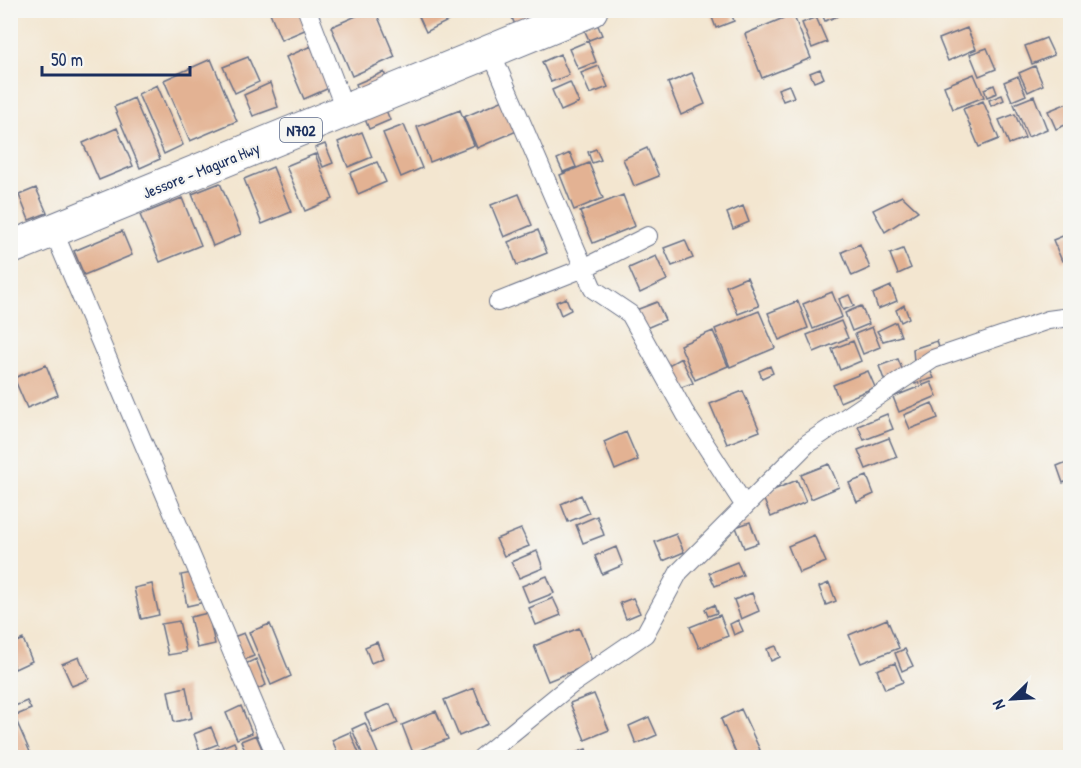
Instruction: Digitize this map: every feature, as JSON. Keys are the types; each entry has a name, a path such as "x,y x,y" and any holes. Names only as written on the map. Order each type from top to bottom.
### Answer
{"highway":[{"name":"Jessore - Magura Hwy","path":"10,248 591,10"}],"street":[{"path":"306,10 346,112"},
{"path":"491,52 593,289 630,314 685,413 745,506"},
{"path":"53,230 277,758"},
{"path":"498,302 584,268 648,236"},
{"path":"481,758 572,684 645,634 679,572 808,443 933,359 1048,320 1071,317"}],"building":[{"path":"269,10 299,10 307,29 281,40"},
{"path":"370,10 375,10 395,57 352,76 331,27"},
{"path":"416,10 443,10 448,21 426,32"},
{"path":"509,10 535,10 539,19 515,25"},
{"path":"730,10 734,21 716,28 710,12"},
{"path":"820,10 836,10 838,16 825,21"},
{"path":"793,14 811,58 762,78 745,34"},
{"path":"816,17 827,42 812,48 802,23"},
{"path":"596,21 602,35 589,40 583,27"},
{"path":"967,28 976,49 948,61 939,39"},
{"path":"1046,38 1054,55 1032,64 1025,46"},
{"path":"588,41 596,62 578,69 569,49"},
{"path":"311,46 329,88 304,99 286,57"},
{"path":"987,48 996,69 979,76 970,54"},
{"path":"560,54 569,75 551,82 542,62"},
{"path":"248,57 259,82 235,93 223,67"},
{"path":"211,59 237,121 190,141 164,80"},
{"path":"599,66 608,87 590,94 581,73"},
{"path":"1035,66 1043,85 1028,92 1019,73"},
{"path":"820,69 824,78 814,82 810,73"},
{"path":"384,72 389,86 361,98 356,84"},
{"path":"692,73 705,104 681,115 668,83"},
{"path":"974,74 984,97 953,109 944,86"},
{"path":"1018,76 1026,95 1012,101 1004,82"},
{"path":"570,82 579,103 561,111 552,90"},
{"path":"270,83 278,107 253,116 244,95"},
{"path":"157,85 183,145 164,154 138,94"},
{"path":"789,85 794,97 783,101 778,89"},
{"path":"994,85 997,93 987,97 984,89"},
{"path":"1002,95 1004,100 991,106 989,100"},
{"path":"1034,96 1047,129 1028,137 1014,104"},
{"path":"134,98 160,159 140,168 114,107"},
{"path":"506,99 519,130 477,148 464,117"},
{"path":"983,101 999,139 979,147 963,109"},
{"path":"1070,102 1070,123 1056,129 1048,111"},
{"path":"384,105 390,120 369,129 363,114"},
{"path":"460,110 474,145 430,162 417,127"},
{"path":"1015,114 1025,138 1009,144 999,120"},
{"path":"404,125 422,168 401,177 383,133"},
{"path":"117,128 133,166 99,180 83,143"},
{"path":"362,132 372,157 348,167 338,142"},
{"path":"325,144 333,163 323,167 315,148"},
{"path":"647,148 659,176 634,186 623,159"},
{"path":"596,149 601,160 592,163 588,152"},
{"path":"570,153 576,167 563,172 557,159"},
{"path":"315,154 333,199 305,211 286,166"},
{"path":"377,162 386,182 358,194 350,173"},
{"path":"589,163 603,198 574,210 560,175"},
{"path":"273,167 291,212 262,224 244,179"},
{"path":"220,183 241,234 213,246 192,194"},
{"path":"36,188 47,213 29,220 19,195"},
{"path":"519,194 532,225 504,237 491,205"},
{"path":"623,195 635,226 593,243 580,212"},
{"path":"902,196 918,211 885,232 873,210"},
{"path":"182,198 201,245 160,262 140,215"},
{"path":"743,206 749,222 733,229 727,213"},
{"path":"538,230 547,253 517,265 508,242"},
{"path":"122,231 132,255 84,275 74,251"},
{"path":"1070,233 1070,257 1062,261 1053,240"},
{"path":"685,240 693,258 672,266 664,248"},
{"path":"860,244 870,268 852,276 842,252"},
{"path":"903,249 911,268 898,274 890,254"},
{"path":"656,256 667,280 640,293 629,268"},
{"path":"747,277 759,306 738,314 726,286"},
{"path":"891,286 897,301 878,309 873,294"},
{"path":"832,292 842,317 813,329 803,304"},
{"path":"849,295 854,306 843,310 839,299"},
{"path":"566,298 571,310 561,315 556,302"},
{"path":"798,301 808,328 779,340 768,313"},
{"path":"657,302 665,320 644,329 636,310"},
{"path":"904,305 909,318 901,322 896,310"},
{"path":"861,306 869,324 852,331 845,313"},
{"path":"759,311 775,348 730,367 715,329"},
{"path":"841,321 848,338 814,352 807,335"},
{"path":"896,322 901,336 883,341 877,331"},
{"path":"872,327 880,347 863,354 855,334"},
{"path":"713,331 728,366 695,380 680,345"},
{"path":"853,341 861,361 840,370 832,349"},
{"path":"937,341 941,354 914,362 913,349"},
{"path":"681,358 693,383 676,389 663,368"},
{"path":"898,359 904,374 885,382 879,366"},
{"path":"46,365 58,395 27,408 14,378"},
{"path":"770,366 773,373 762,378 759,371"},
{"path":"930,370 934,378 915,384 912,376"},
{"path":"868,371 875,387 840,402 833,385"},
{"path":"931,382 937,396 899,412 893,397"},
{"path":"743,391 760,431 727,444 710,404"},
{"path":"932,403 938,418 910,429 904,415"},
{"path":"887,414 893,429 864,440 858,426"},
{"path":"626,432 638,460 615,470 604,442"},
{"path":"889,438 897,457 866,469 858,450"},
{"path":"1069,461 1070,480 1063,483 1057,466"},
{"path":"829,464 839,487 811,499 801,475"},
{"path":"867,476 874,494 857,502 849,483"},
{"path":"797,480 806,502 771,517 762,495"},
{"path":"581,495 589,513 568,522 561,504"},
{"path":"597,516 604,535 583,543 576,525"},
{"path":"750,522 758,543 744,548 736,527"},
{"path":"521,529 529,546 504,556 496,539"},
{"path":"676,534 684,552 663,561 655,542"},
{"path":"814,535 826,562 799,573 788,546"},
{"path":"616,547 623,565 602,574 595,556"},
{"path":"537,551 543,568 519,578 511,562"},
{"path":"737,562 743,575 715,586 709,573"},
{"path":"197,572 205,602 187,606 181,575"},
{"path":"547,576 554,593 529,603 522,586"},
{"path":"829,583 836,601 826,605 819,587"},
{"path":"152,584 159,615 141,619 134,588"},
{"path":"752,593 759,611 741,619 734,600"},
{"path":"553,598 561,615 536,625 529,608"},
{"path":"633,598 640,613 626,619 620,603"},
{"path":"714,605 717,613 708,616 705,609"},
{"path":"208,613 215,644 197,648 190,617"},
{"path":"720,615 728,636 699,648 690,627"},
{"path":"887,619 899,648 861,663 849,635"},
{"path":"738,620 743,631 734,635 730,624"},
{"path":"179,621 186,652 168,655 161,624"},
{"path":"270,624 291,676 271,685 249,632"},
{"path":"579,628 593,663 548,681 534,646"},
{"path":"244,633 254,656 238,662 228,639"},
{"path":"23,639 32,661 15,669 10,659 10,645"},
{"path":"377,642 383,658 371,663 365,647"},
{"path":"776,646 780,657 771,661 767,649"},
{"path":"905,649 913,666 902,671 895,653"},
{"path":"79,657 89,679 72,686 62,664"},
{"path":"256,659 266,685 251,692 241,666"},
{"path":"895,663 903,682 885,689 877,670"},
{"path":"186,687 192,718 174,722 168,691"},
{"path":"474,688 488,724 459,736 444,700"},
{"path":"594,694 609,730 585,740 570,703"},
{"path":"27,701 31,709 12,717 10,708"},
{"path":"390,704 398,723 373,733 365,714"},
{"path":"241,706 252,733 237,739 226,713"},
{"path":"741,709 760,750 744,758 738,758 721,719"},
{"path":"436,711 448,739 413,753 402,725"},
{"path":"649,717 657,735 636,744 629,726"},
{"path":"16,720 30,752 14,758 10,749 10,723"},
{"path":"365,723 379,756 374,758 364,758 352,729"},
{"path":"211,727 218,744 200,751 194,734"},
{"path":"350,732 361,758 340,758 332,740"},
{"path":"256,735 266,758 248,758 241,741"},
{"path":"234,742 241,758 212,758 210,752"},
{"path":"586,749 589,758 565,758 565,757"}]}
